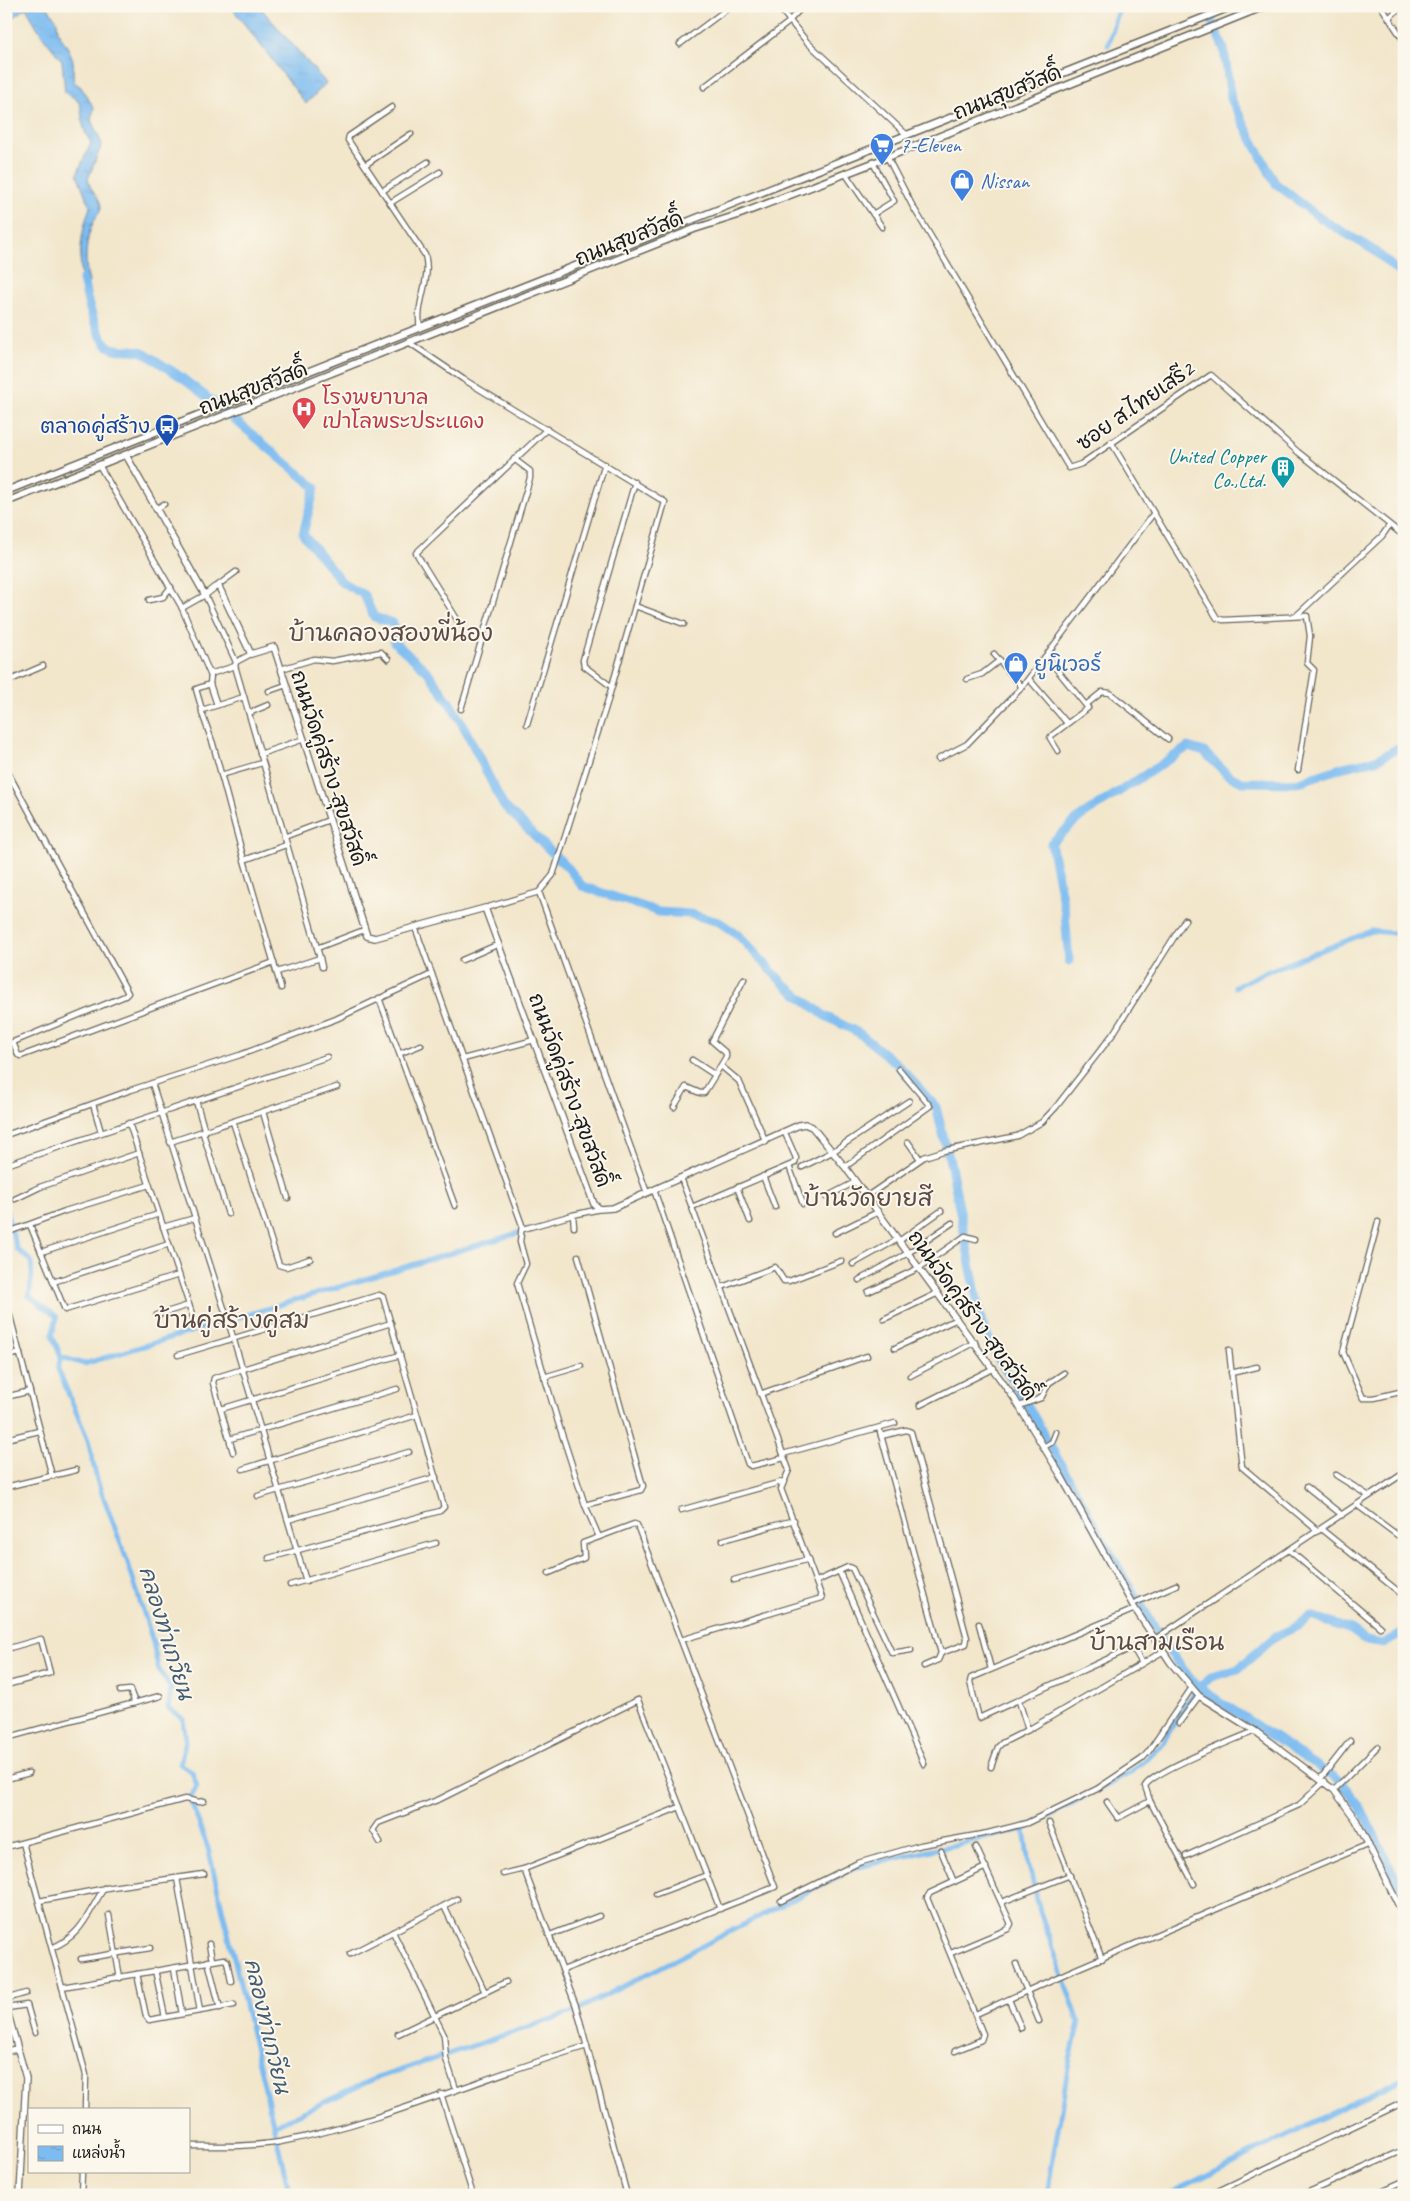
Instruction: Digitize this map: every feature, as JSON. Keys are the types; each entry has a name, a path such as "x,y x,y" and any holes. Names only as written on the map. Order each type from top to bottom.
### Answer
{"main road":[{"name":"ถนนสุขสวัสดิ์","path":"6,491 1234,6"},
{"name":"ถนนสุขสวัสดิ์","path":"6,502 694,229 735,216 873,163 1265,6"}],"street":[{"path":"680,44 731,6"},
{"path":"778,6 812,47 907,135"},
{"path":"704,87 789,21 803,6"},
{"path":"1381,6 1404,42"},
{"path":"1389,18 1401,6"},
{"path":"1399,34 1404,28"},
{"path":"392,107 349,136 348,140 425,255 427,277 418,317 420,328"},
{"path":"365,165 411,134"},
{"name":"ซอย ส.ไทยเสรี2","path":"881,145 912,205 1066,466 1071,468 1080,464 1211,375 1298,452 1389,526"},
{"path":"382,191 428,162"},
{"path":"873,163 898,206"},
{"path":"390,203 440,172"},
{"path":"845,173 882,227"},
{"path":"874,214 894,200"},
{"path":"317,948 364,930 367,936 375,938 485,908 539,892 548,882 558,863 612,687 665,502 463,379 410,343"},
{"path":"460,624 416,553 547,429"},
{"path":"1111,442 1217,618 1223,620 1307,616 1310,636 1307,663 1314,670 1298,770"},
{"path":"126,455 205,595 236,664 262,763 322,967"},
{"path":"461,709 530,478 530,470 514,459"},
{"path":"527,724 605,464"},
{"path":"99,465 182,608 212,675 210,684 217,705"},
{"path":"612,687 584,666 583,660 635,482"},
{"path":"156,509 164,504"},
{"path":"938,760 967,744 1022,687 1154,514"},
{"path":"1296,616 1382,536 1389,526 1404,536"},
{"path":"182,608 205,595 236,572"},
{"path":"212,675 236,664 251,654 217,586"},
{"path":"149,600 163,597 171,587"},
{"path":"635,606 684,624"},
{"name":"ถนนวัดคู่สร้าง-สุขสวัสดิ์","path":"251,654 274,647 364,930"},
{"path":"281,669 314,658 332,661 373,652 381,652 388,659"},
{"path":"994,654 1022,687"},
{"path":"1046,656 1087,704"},
{"path":"967,679 982,674 1000,660"},
{"path":"6,682 43,666"},
{"path":"1029,678 1067,723"},
{"path":"210,684 196,690 281,988"},
{"path":"269,690 286,685"},
{"path":"1058,750 1050,738 1088,708 1087,704 1102,692 1110,692 1168,739"},
{"path":"202,710 244,697"},
{"path":"249,713 268,705"},
{"path":"260,754 304,739"},
{"path":"221,776 262,763"},
{"path":"6,769 128,993 125,996 6,1045"},
{"path":"284,837 329,820"},
{"path":"244,860 286,845"},
{"path":"539,892 648,1193"},
{"name":"ถนนวัดคู่สร้าง-สุขสวัสดิ์","path":"485,908 594,1204 600,1209 613,1208 766,1142 802,1124 809,1125 845,1167 1048,1444 1157,1638 1162,1652 1195,1692 1325,1775 1334,1790 1346,1803 1369,1844 1404,1916"},
{"path":"866,1197 920,1159 943,1151 1017,1136 1030,1130 1048,1117 1113,1034 1185,920"},
{"path":"415,927 523,1229 520,1240 526,1264 517,1283 544,1377 585,1505 600,1537"},
{"path":"462,960 499,944"},
{"path":"277,972 320,958"},
{"path":"13,1042 18,1055 21,1056 274,962"},
{"path":"6,1135 152,1083 254,1050 364,1008 380,998 432,974"},
{"path":"674,1107 686,1087 703,1094 721,1066 726,1053 713,1045 712,1041 744,978"},
{"path":"380,998 455,1206"},
{"path":"463,1059 534,1040"},
{"path":"400,1053 421,1045"},
{"path":"6,1165 327,1056"},
{"path":"692,1060 715,1075"},
{"path":"721,1066 739,1081 766,1142"},
{"path":"845,1167 930,1106 899,1069"},
{"path":"152,1083 229,1324 306,1580"},
{"path":"170,1142 337,1087"},
{"path":"196,1101 228,1214"},
{"path":"802,1167 832,1152 909,1101"},
{"path":"93,1104 101,1132"},
{"path":"263,1112 288,1198"},
{"path":"233,1122 279,1265 286,1267 310,1259"},
{"path":"129,1123 195,1322"},
{"path":"692,1206 789,1166 797,1160 784,1133"},
{"path":"908,1142 920,1159"},
{"path":"15,1199 40,1187 139,1153"},
{"path":"789,1166 803,1204"},
{"path":"763,1176 775,1207"},
{"path":"681,1178 784,1456 789,1474 781,1489 809,1559 822,1598 681,1640"},
{"path":"826,1197 855,1182"},
{"path":"6,1233 64,1211 149,1184"},
{"path":"737,1187 750,1222"},
{"path":"654,1190 749,1466 895,1424"},
{"path":"523,1229 600,1209"},
{"path":"853,1264 898,1240 941,1211"},
{"path":"835,1233 878,1212"},
{"path":"41,1252 159,1214"},
{"path":"573,1215 574,1227"},
{"path":"163,1227 195,1218"},
{"path":"1378,1222 1343,1352 1363,1398 1374,1398 1404,1391"},
{"path":"859,1280 908,1253 952,1223"},
{"path":"30,1225 66,1310 179,1275"},
{"path":"868,1292 919,1268 964,1236 976,1239"},
{"path":"53,1282 169,1244"},
{"path":"578,1256 643,1486 642,1490 585,1505"},
{"path":"722,1287 775,1267 784,1281 789,1281 841,1261"},
{"path":"884,1319 938,1293"},
{"path":"178,1355 380,1294 383,1297 444,1504 440,1511 269,1558"},
{"path":"6,1301 8,1315 20,1352 52,1476"},
{"path":"157,1316 189,1305"},
{"path":"895,1348 957,1319"},
{"path":"233,1452 213,1379 391,1323"},
{"path":"910,1376 975,1342"},
{"path":"1229,1350 1242,1467 1404,1596"},
{"path":"6,1356 20,1352"},
{"path":"221,1409 400,1354"},
{"path":"760,1394 867,1356"},
{"path":"544,1377 581,1366"},
{"path":"1231,1373 1257,1367"},
{"path":"920,1405 994,1368"},
{"path":"1021,1405 1041,1398 1049,1383 1064,1373"},
{"path":"230,1439 398,1389"},
{"path":"6,1397 30,1391"},
{"path":"244,1469 417,1415"},
{"path":"879,1428 941,1652 938,1660 924,1666"},
{"path":"881,1436 906,1430 911,1432 943,1544 967,1638 966,1644 941,1652"},
{"path":"6,1439 40,1431"},
{"path":"1048,1444 1056,1432"},
{"path":"258,1496 409,1452"},
{"path":"6,1488 76,1470"},
{"path":"1157,1638 1404,1473"},
{"path":"1336,1474 1369,1496"},
{"path":"288,1520 436,1477"},
{"path":"681,1510 785,1480"},
{"path":"1307,1487 1342,1515"},
{"path":"1357,1505 1404,1540"},
{"path":"723,1540 794,1520"},
{"path":"549,1573 583,1560 585,1557 582,1544 634,1524 637,1525 775,1887 563,1970"},
{"path":"290,1585 436,1542"},
{"path":"1289,1550 1380,1627"},
{"path":"734,1580 809,1559"},
{"path":"817,1581 852,1568 892,1653 911,1650"},
{"path":"840,1571 924,1764"},
{"path":"1142,1663 1135,1651 1129,1649 979,1718 970,1680 1176,1585"},
{"path":"980,1624 991,1669"},
{"path":"6,1649 41,1639 50,1673 6,1685"},
{"path":"991,1767 999,1745 1162,1652"},
{"path":"120,1691 130,1690 135,1703"},
{"path":"1179,1723 1195,1692"},
{"path":"781,1901 864,1861 921,1845 988,1833 1027,1823 1088,1793 1142,1759 1195,1692"},
{"path":"6,1738 160,1696"},
{"path":"380,1842 373,1830 378,1823 440,1799 636,1700 640,1702 720,1909"},
{"path":"1019,1701 1028,1730"},
{"path":"1194,1884 1150,1801 1145,1786 1154,1778 1255,1731"},
{"path":"1186,1856 1299,1805 1325,1775 1350,1741"},
{"path":"1334,1790 1377,1746"},
{"path":"6,1780 29,1773"},
{"path":"6,1847 188,1799 201,1802"},
{"path":"1107,1802 1118,1818 1150,1801"},
{"path":"503,1874 524,1868 680,1807"},
{"path":"1049,1823 1102,1959"},
{"path":"23,1842 86,2075 85,2108"},
{"path":"976,2014 1069,1972 1369,1844"},
{"path":"951,1953 1010,1927 1010,1920 976,1847"},
{"path":"941,1851 954,1882"},
{"path":"955,2051 983,2039 976,2014 927,1898 930,1893 986,1867"},
{"path":"524,1868 576,2006 627,2195"},
{"path":"38,1901 104,1888 204,1874"},
{"path":"656,1894 707,1875"},
{"path":"1002,1902 1070,1875"},
{"path":"177,1878 200,2011"},
{"path":"52,1948 70,1939 79,1930 104,1888"},
{"path":"350,1954 456,1899"},
{"path":"444,1906 485,1992"},
{"path":"109,1915 120,1978"},
{"path":"550,1935 599,1916"},
{"path":"393,1932 445,2038 446,2059 456,2089"},
{"path":"209,1944 210,1961 220,2008"},
{"path":"81,1959 150,1948"},
{"path":"62,1987 226,1959 231,1981"},
{"path":"1016,1964 1039,2021"},
{"path":"174,1968 182,2014"},
{"path":"155,1970 165,2017"},
{"path":"137,1974 147,2019 234,2005"},
{"path":"398,2034 506,1982"},
{"path":"6,1999 26,1993"},
{"path":"1009,2000 1021,2028"},
{"path":"20,2195 26,2078 6,2008 27,2005 35,2033"},
{"path":"190,2146 280,2142 366,2122 524,2064 587,2046"},
{"path":"6,2051 17,2049"},
{"path":"441,2094 473,2195"},
{"path":"1210,2195 1404,2102"},
{"path":"1302,2195 1404,2150"},
{"path":"81,2195 82,2174"},
{"path":"1372,2195 1404,2182"}],"water":[{"path":"6,6 49,6 48,8 57,21 60,36 72,57 74,82 81,87 94,108 91,120 102,144 88,179 90,187 99,200 101,207 91,228 87,243 86,267 89,282 83,290 81,248 90,207 77,174 91,143 84,130 80,104 65,93 62,61 41,34 26,8 6,23"},
{"path":"228,6 259,6 326,83 306,104 232,8"}],"waterway":[{"path":"1108,45 1120,6"},
{"path":"1205,6 1224,49 1231,99 1275,183 1320,218 1375,251 1404,277"},
{"path":"83,279 94,322 106,344 115,349 143,352 177,374 315,487 303,534 342,582 364,595 374,617 393,623 394,642 428,672 449,702 464,727 503,805 569,869 582,886 659,912 690,914 719,922 737,934 784,984 825,1016 859,1033 896,1063 936,1107 951,1166 982,1324 999,1361 1019,1390 1123,1576 1170,1652 1195,1685 1340,1781 1360,1806 1404,1896"},
{"path":"1069,961 1065,913 1051,843 1080,817 1188,747 1204,752 1228,775 1242,782 1296,783 1344,767 1376,760 1404,745"},
{"path":"1235,987 1261,974 1371,931 1404,934"},
{"name":"คลองท่าเกวียน","path":"6,1211 17,1249 31,1261 32,1276 29,1296 57,1317 52,1335 61,1357 58,1369 88,1440 97,1480 128,1563 153,1642 158,1668 171,1689 168,1708 183,1719 186,1740 180,1764 192,1772 197,1786 190,1799 208,1848 290,2195"},
{"path":"61,1357 84,1364 521,1232"},
{"path":"1199,1687 1211,1677 1238,1669 1276,1636 1296,1627 1311,1616 1351,1630 1367,1641 1383,1644 1404,1631"},
{"path":"1098,1790 1130,1773 1161,1746 1185,1705 1199,1687"},
{"path":"273,2126 374,2079 573,2012 854,1868 1024,1829 1084,1797"},
{"path":"1024,1829 1029,1866 1040,1912 1079,2022 1068,2068 1047,2195"},
{"path":"1167,2195 1404,2077"}],"place":[{"name":"7-Eleven","path":"882,166"},
{"name":"Nissan","path":"962,202"},
{"name":"โรงพยาบาล เปาโลพระประแดง","path":"304,430"},
{"name":"ตลาดคู่สร้าง","path":"167,447"},
{"name":"United Copper Co.,Ltd.","path":"1283,489"},
{"name":"ยูนิเวอร์","path":"1016,685"}],"district":[{"name":"บ้านคลองสองพี่น้อง","path":"391,633"},
{"name":"บ้านวัดยายสี","path":"868,1198"},
{"name":"บ้านคู่สร้างคู่สม","path":"232,1320"},
{"name":"บ้านสามเรือน","path":"1157,1642"}]}
